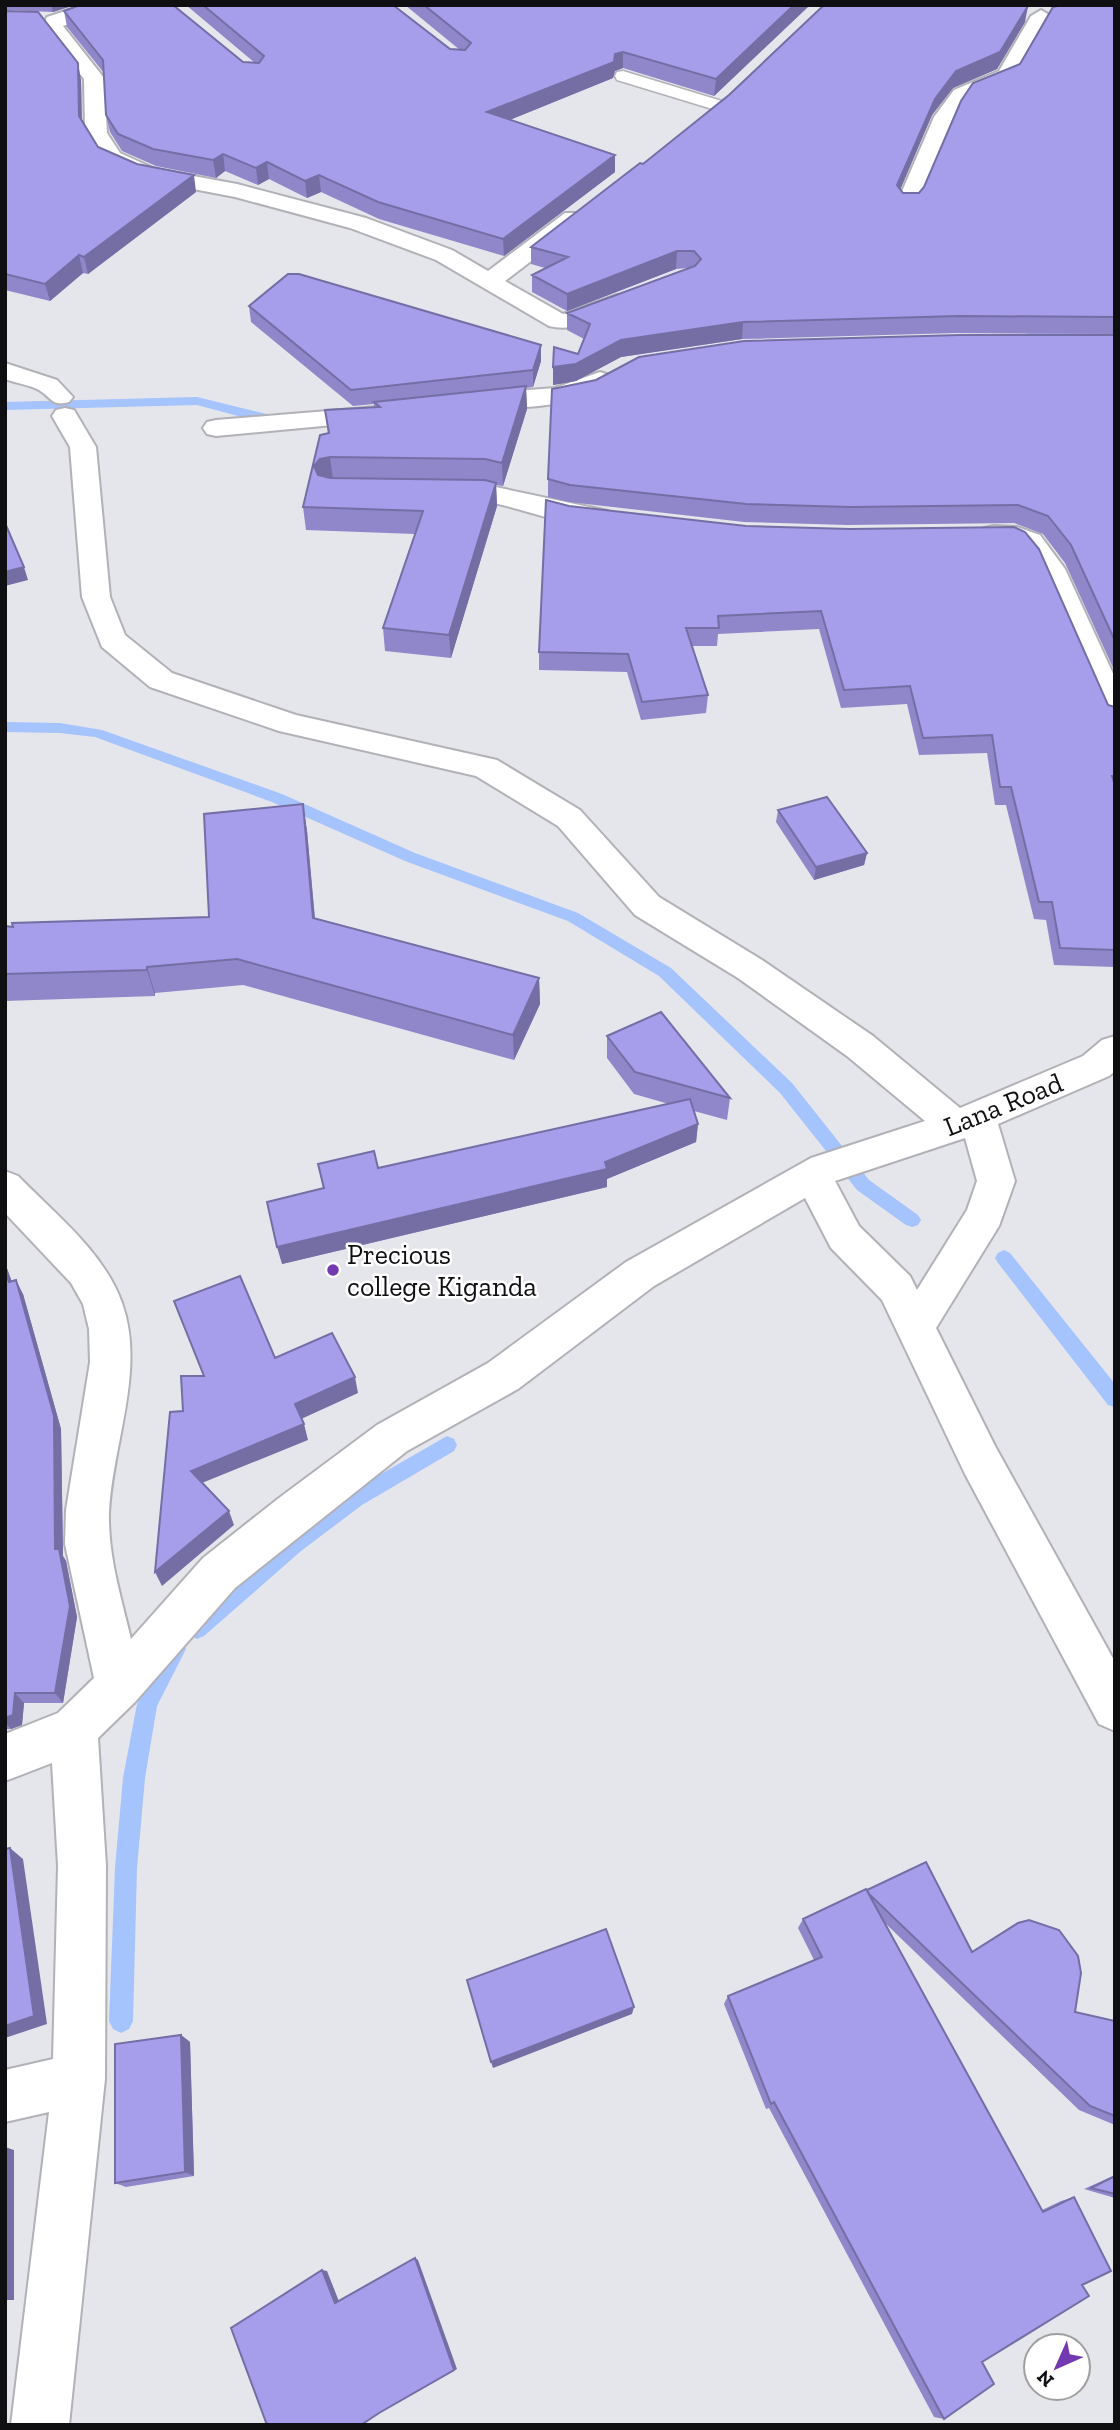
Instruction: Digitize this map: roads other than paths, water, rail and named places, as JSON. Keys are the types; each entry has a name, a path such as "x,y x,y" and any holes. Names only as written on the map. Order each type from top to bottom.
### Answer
{"street":[{"path":"105,5 43,21 53,26 94,78 96,133 112,158 149,174 237,191 358,223 444,256 491,280 558,321 570,321 634,296"},
{"path":"908,203 945,117 961,94 1007,75 1030,15 1063,13"},
{"path":"697,123 738,88"},
{"path":"491,280 589,206"},
{"path":"5,371 48,385 83,447 96,597 112,640 162,680 290,724 486,768 569,818 646,906 750,969 967,1122 996,1181 985,1215 915,1327"},
{"path":"452,405 559,395 584,390 617,371"},
{"path":"216,428 400,412"},
{"path":"423,493 486,493 569,513 619,519"},
{"path":"973,534 1014,534 1032,542 1049,564 1115,714"},
{"name":"Lana Road","path":"5,1758 20,1754 74,1729 119,1686 219,1573 392,1438 503,1376 640,1273 818,1172 967,1122 1096,1066 1115,1050"},
{"path":"818,1172 845,1237 897,1288 980,1460 1115,1708"},
{"path":"5,1187 85,1271 102,1302 109,1329 110,1362 88,1510 87,1544 119,1686"},
{"path":"40,2425 79,2079 82,1866 74,1729"},
{"path":"5,2096 79,2079"}],"lane":[{"path":"623,76 719,106"}],"waterway":[{"path":"1031,334 1115,334"},
{"path":"5,406 197,401 243,414 273,417"},
{"path":"5,727 60,728 97,733 277,798 410,857 573,917 665,972 786,1088 863,1185 912,1220"},
{"path":"1004,1258 1115,1399"},
{"path":"197,1629 294,1544 355,1499 447,1445"},
{"path":"121,2021 126,1868 134,1778 147,1704 176,1649"}],"place":[{"name":"Precious college Kiganda","path":"333,1270"}]}
